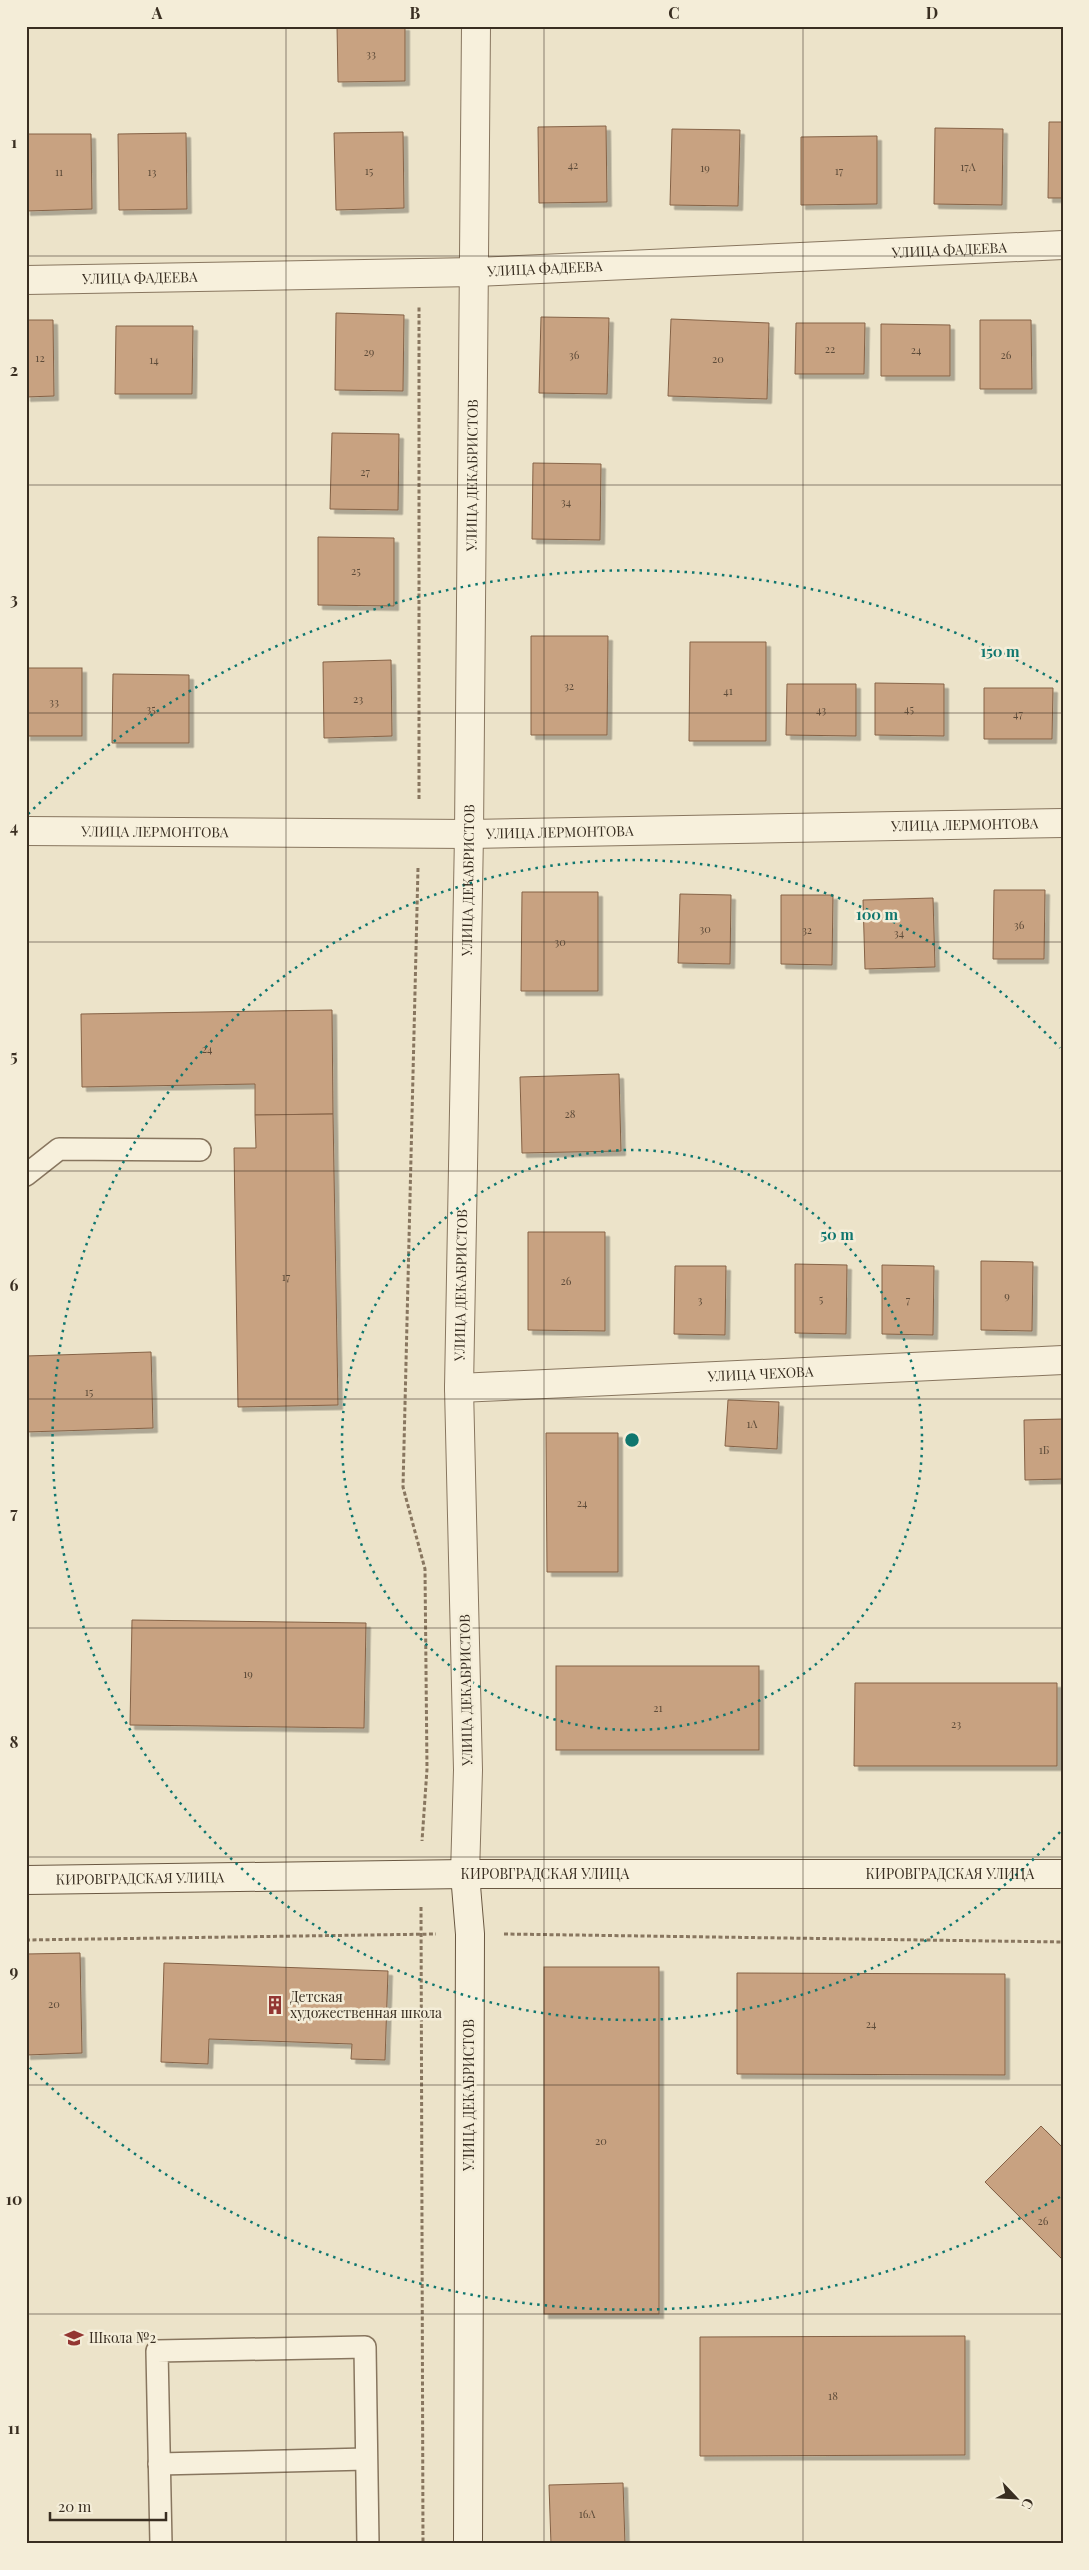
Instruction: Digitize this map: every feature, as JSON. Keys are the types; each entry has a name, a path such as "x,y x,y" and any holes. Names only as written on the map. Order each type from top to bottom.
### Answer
{"street":[{"name":"УЛИЦА ДЕКАБРИСТОВ","path":"468,2544 470,1934 465,1874 468,1770 459,1388 468,834 476,26"},
{"name":"УЛИЦА ФАДЕЕВА","path":"26,280 474,272 1063,245"},
{"name":"УЛИЦА ЛЕРМОНТОВА","path":"26,831 468,834 1063,822"},
{"name":"УЛИЦА ЧЕХОВА","path":"459,1388 1063,1360"},
{"name":"КИРОВГРАДСКАЯ УЛИЦА","path":"26,1880 465,1874 1063,1874"}],"lane":[{"path":"26,1175 59,1149 200,1150"},
{"path":"161,2544 157,2351 364,2347 368,2544"},
{"path":"160,2464 366,2459"}],"path":[{"path":"419,273 419,833 403,1487 425,1569 427,1769 419,1875 422,1935 423,2544"},
{"path":"26,1940 470,1934 1063,1942"}],"building":[{"path":"337,26 405,26 405,81 338,82"},
{"path":"1049,122 1063,122 1063,198 1048,198"},
{"path":"606,126 607,202 539,203 538,127"},
{"path":"935,128 1003,129 1002,205 934,204"},
{"path":"672,129 740,130 738,206 670,205"},
{"path":"403,132 404,208 336,210 334,133"},
{"path":"186,133 187,209 119,210 118,134"},
{"path":"26,134 91,134 92,209 26,211"},
{"path":"877,136 877,204 801,205 801,137"},
{"path":"336,313 404,315 403,391 335,390"},
{"path":"541,317 609,318 607,394 539,393"},
{"path":"671,319 769,323 767,399 668,396"},
{"path":"26,320 53,320 54,396 26,397"},
{"path":"980,320 1031,320 1032,389 980,389"},
{"path":"796,323 865,323 864,374 795,374"},
{"path":"881,324 950,325 950,376 881,376"},
{"path":"116,326 193,326 192,394 115,394"},
{"path":"332,433 399,434 398,510 330,509"},
{"path":"533,463 601,464 600,540 532,539"},
{"path":"318,537 394,538 394,606 318,605"},
{"path":"531,636 608,636 607,735 531,735"},
{"path":"690,642 766,642 766,741 689,741"},
{"path":"391,660 392,736 324,738 323,662"},
{"path":"26,668 82,668 82,736 26,736"},
{"path":"113,674 189,675 189,743 112,743"},
{"path":"875,683 944,684 944,736 875,735"},
{"path":"787,684 856,684 856,736 786,735"},
{"path":"984,688 1053,688 1052,739 984,739"},
{"path":"994,890 1045,890 1044,959 993,959"},
{"path":"522,892 598,892 598,991 521,991"},
{"path":"680,894 731,895 730,964 678,963"},
{"path":"781,895 833,895 832,965 781,964"},
{"path":"933,898 935,967 865,969 863,900"},
{"path":"332,1010 333,1114 255,1115 255,1084 82,1087 81,1014"},
{"path":"619,1074 621,1151 522,1153 520,1077"},
{"path":"333,1114 338,1405 238,1407 234,1148 256,1148 255,1115"},
{"path":"528,1232 605,1232 605,1331 528,1330"},
{"path":"981,1261 1033,1262 1032,1331 981,1330"},
{"path":"795,1264 847,1265 846,1334 795,1333"},
{"path":"882,1265 934,1266 933,1335 882,1334"},
{"path":"675,1266 726,1266 725,1335 674,1334"},
{"path":"151,1352 153,1428 26,1432 26,1356"},
{"path":"728,1400 779,1402 777,1449 725,1446"},
{"path":"1063,1419 1063,1479 1025,1480 1024,1420"},
{"path":"546,1433 618,1433 618,1572 547,1572"},
{"path":"132,1620 366,1623 364,1728 130,1725"},
{"path":"556,1666 759,1666 759,1750 556,1750"},
{"path":"855,1683 1057,1683 1057,1766 854,1766"},
{"path":"80,1953 82,2053 26,2055 26,1954"},
{"name":"Детская художественная школа","path":"164,1963 388,1971 385,2060 351,2059 352,2044 209,2039 208,2064 161,2062"},
{"path":"544,1967 659,1967 659,2314 544,2314"},
{"path":"737,1973 1005,1974 1005,2075 737,2074"},
{"path":"1041,2126 1063,2148 1063,2260 985,2182"},
{"path":"965,2336 965,2455 700,2456 700,2337"},
{"path":"623,2483 625,2544 551,2544 549,2485"}],"place":[{"name":"Детская художественная школа","path":"275,2005"},
{"name":"Школа №2","path":"74,2338"}]}
